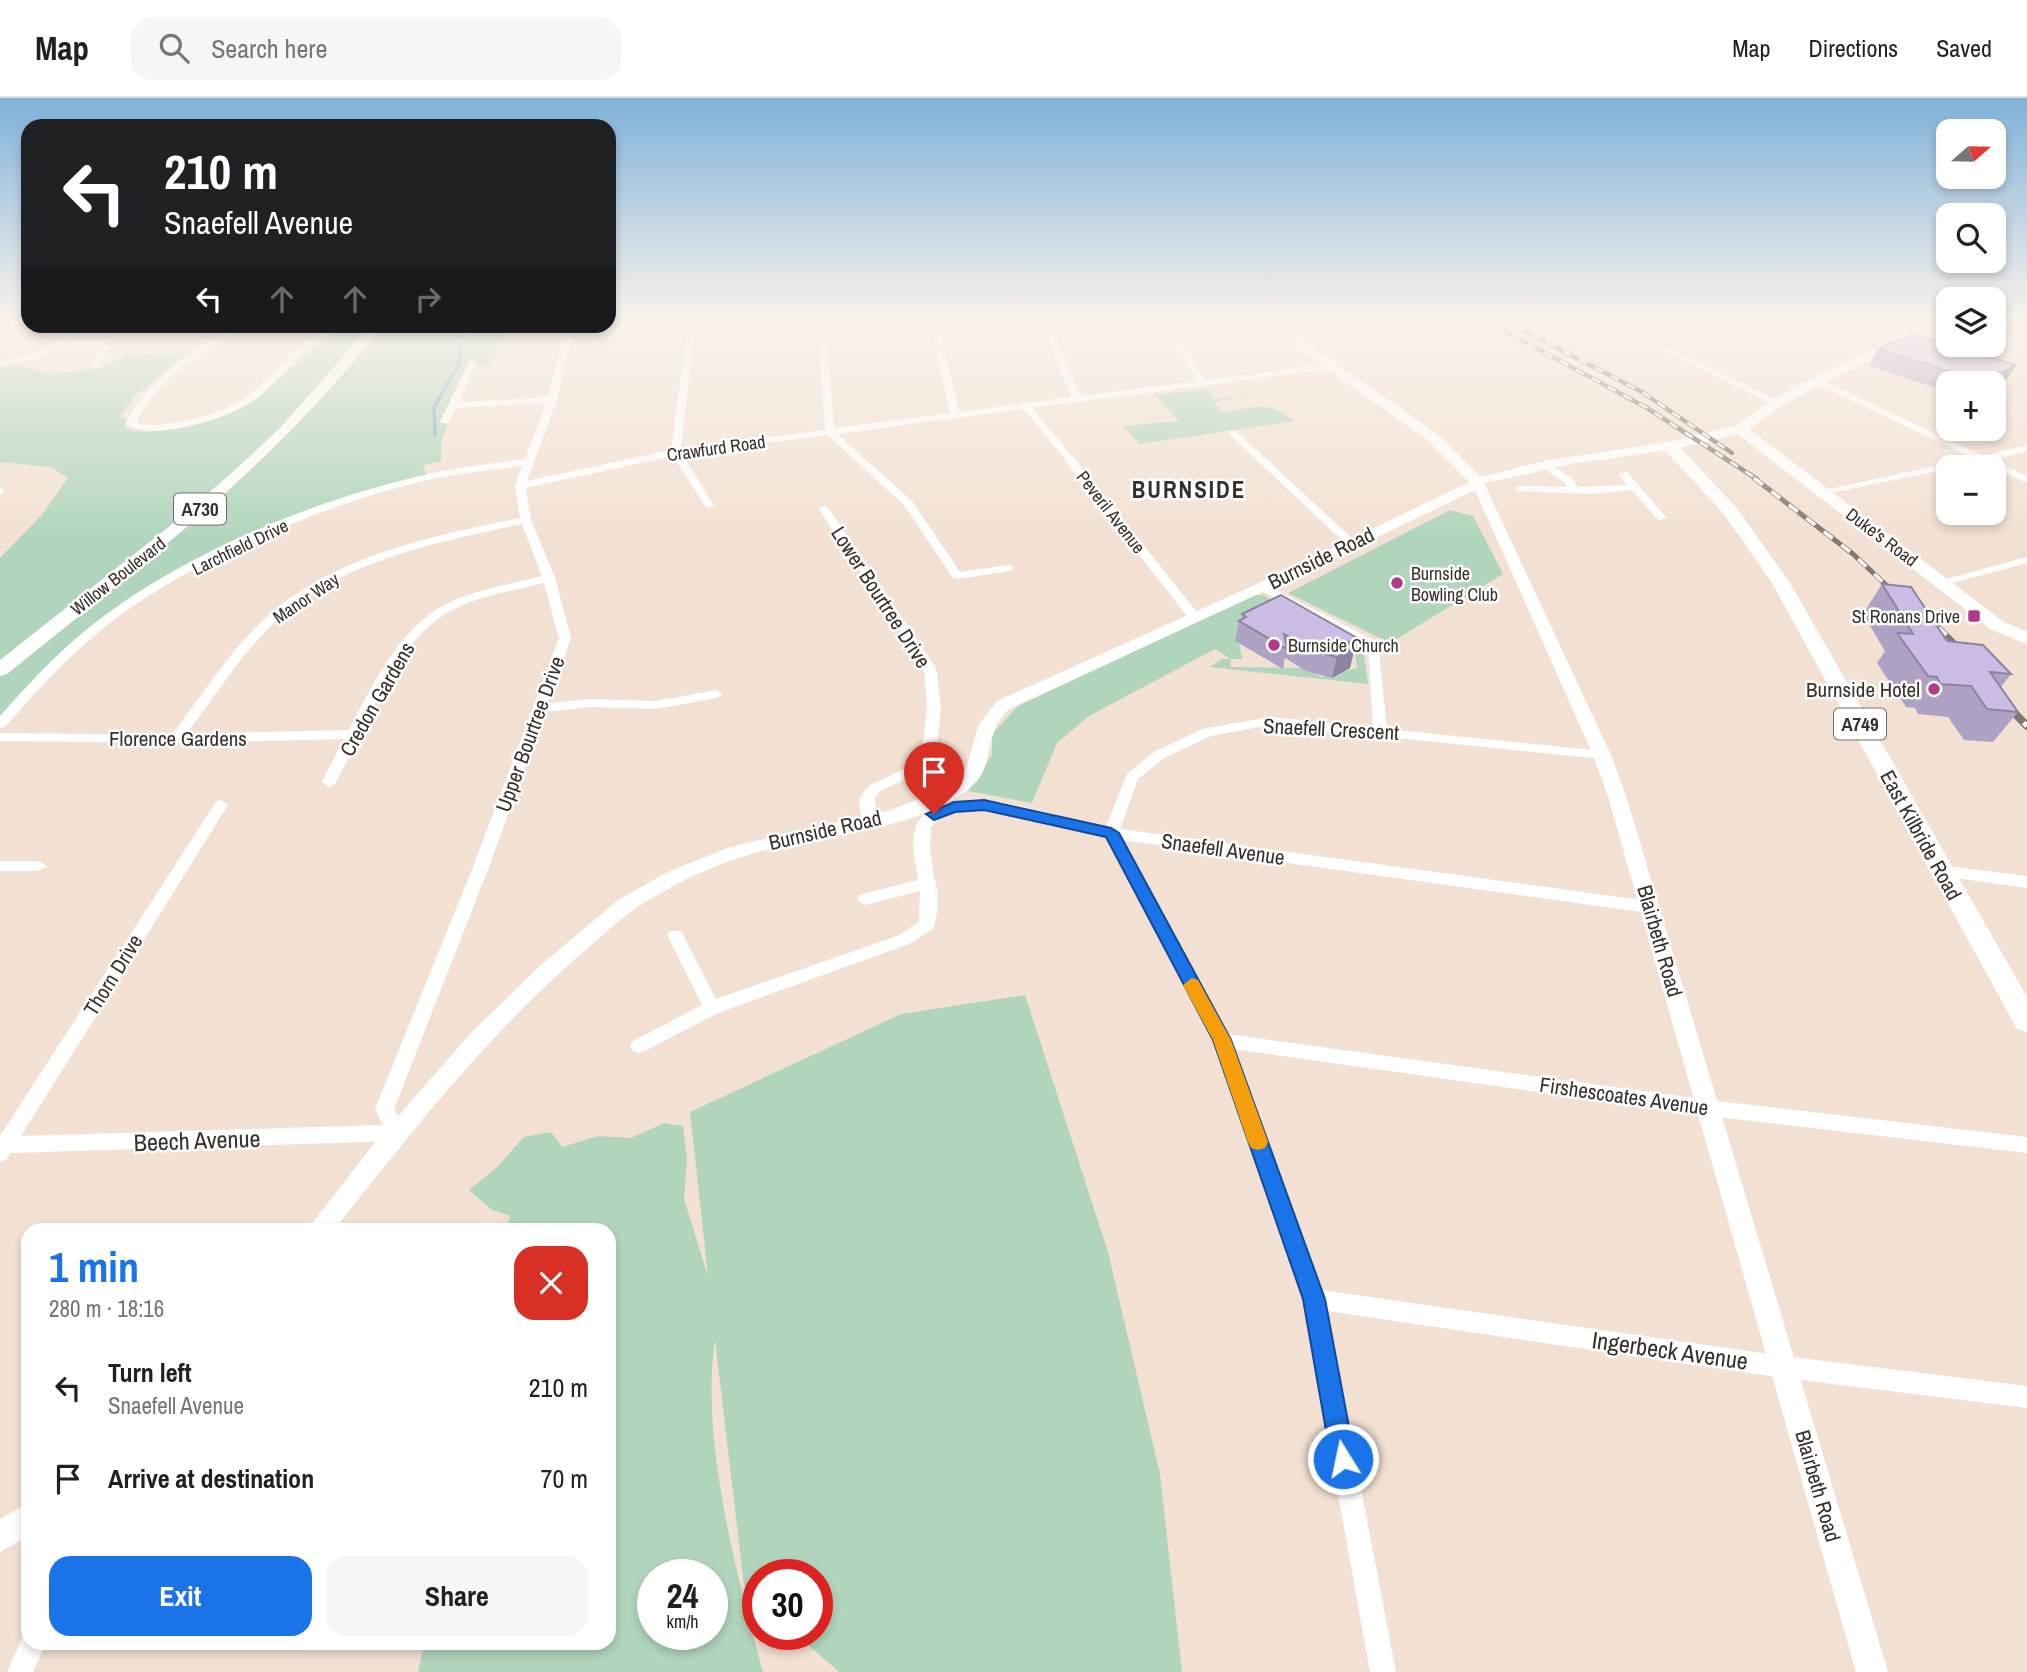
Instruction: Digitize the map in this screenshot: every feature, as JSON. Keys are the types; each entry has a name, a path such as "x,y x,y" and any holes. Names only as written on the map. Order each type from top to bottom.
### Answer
{"main road":[{"name":"Willow Boulevard","path":"0,670 170,535 254,462 298,417 318,391"},
{"name":"Blairbeth Road","path":"1367,391 1431,436 1478,483"},
{"path":"1669,446 1740,429 1798,391"},
{"name":"Duke's Road","path":"1740,429 1998,626 2027,639"},
{"name":"Burnside Road","path":"1478,483 1545,465 1669,446"},
{"name":"East Kilbride Road","path":"1669,446 1700,473 1731,508 1774,568 1940,871 2027,1021"},
{"path":"1998,626 2027,649"}],"street":[{"path":"154,391 135,414 131,424 140,429 159,428 228,411 246,402 257,391"},
{"path":"445,422 459,391"},
{"name":"Upper Bourtree Drive","path":"397,1133 384,1109 481,867 565,638 549,578 526,520 520,486 554,391"},
{"path":"683,391 676,452 709,505"},
{"path":"827,391 830,433 908,503 957,576 1009,568"},
{"path":"949,391 955,416"},
{"path":"1074,391 1077,400"},
{"name":"Crawfurd Road","path":"520,486 676,452 1141,391"},
{"path":"1753,391 1777,403"},
{"path":"1839,391 1973,455"},
{"path":"453,405 552,400"},
{"name":"Peveril Avenue","path":"1027,407 1195,618"},
{"path":"1233,433 1350,543"},
{"path":"2002,455 2027,448"},
{"name":"Larchfield Drive","path":"0,724 100,625 122,608 249,539 338,502 409,482 528,462"},
{"path":"1545,465 1568,480 1574,490"},
{"path":"1825,493 1936,470"},
{"path":"2006,470 2027,480"},
{"path":"1623,474 1662,518"},
{"name":"Burnside Road","path":"325,1223 446,1072 495,1019 565,955 631,901 693,869 743,850 915,807 968,779 975,770 986,726 1003,705 1262,587 1478,483"},
{"name":"Blairbeth Road","path":"1478,483 1602,755 1709,1108 1871,1672"},
{"path":"1520,489 1634,487"},
{"name":"Lower Bourtree Drive","path":"824,509 930,668 934,707 929,755 916,769 869,794 866,800 869,820"},
{"name":"Manor Way","path":"175,739 262,629 298,599 333,577 432,541 526,520"},
{"path":"1941,582 2027,560"},
{"name":"Credon Gardens","path":"329,782 405,643 424,625 442,612 471,600 549,578"},
{"path":"1262,587 1374,645 1380,730"},
{"path":"539,708 591,703 656,705 716,694"},
{"name":"Snaefell Crescent","path":"1111,833 1132,777 1159,755 1207,732 1270,721 1380,730 1602,755"},
{"name":"Florence Gardens","path":"0,737 175,739 355,734"},
{"name":"Thorn Drive","path":"3,1149 221,805"},
{"name":"Snaefell Avenue","path":"639,1046 712,1008 904,940 927,925 929,883 922,831 928,821 943,810 984,805 1111,833 1649,907"},
{"path":"1111,833 1222,1040 1314,1299 1383,1672"},
{"path":"0,866 39,866"},
{"path":"1940,871 2027,882"},
{"path":"865,899 929,883"},
{"path":"675,935 712,1008"},
{"name":"Firshescoates Avenue","path":"1222,1040 1709,1108 2027,1144"},
{"name":"Beech Avenue","path":"3,1149 397,1133"},
{"name":"Ingerbeck Avenue","path":"1314,1299 1784,1367 2027,1397"},
{"path":"0,1537 21,1523"},
{"path":"20,1672 30,1650"}],"green space":[{"path":"0,391 138,391 119,418 126,419 125,428 137,431 188,426 250,402 263,391 455,391 439,423 449,423 441,441 441,461 423,465 427,476 313,508 242,541 114,609 0,717 0,558 42,515 68,478 51,467 0,462"},
{"path":"1210,391 1215,399 1253,394 1213,402 1223,412 1268,407 1294,421 1140,444 1123,426 1179,421 1155,395"},
{"name":"Burnside Bowling Club","path":"1450,510 1473,516 1503,574 1390,643 1288,593"},
{"path":"1255,595 1263,595 1314,623 1239,643 1242,659 1230,659 1215,649 1089,716 1057,743 1032,803 968,791 992,755 992,734 1018,706"},
{"path":"1336,634 1363,648 1368,684 1210,667 1222,659 1230,659 1231,667 1302,668 1322,677 1357,668 1355,653 1330,638"},
{"path":"1025,995 1108,1252 1160,1474 1182,1672 839,1672 814,1650 833,1650 833,1559 742,1559 742,1569 715,1340 713,1420 724,1507 742,1593 742,1650 757,1650 763,1672 418,1672 423,1650 616,1650 616,1223 508,1223 510,1216 492,1210 469,1190 496,1168 524,1137 551,1132 562,1147 598,1136 631,1138 664,1123 683,1126 687,1159 684,1199 708,1276 690,1112 901,1014"}],"building":[{"path":"1882,584 1911,587 1947,641 1983,645 2011,674 1990,672 2018,712 1987,709 1971,686 1940,684 1937,677 1928,676 1897,633 1913,634"},
{"path":"1281,595 1357,638 1347,643 1355,648 1337,657 1311,650 1284,634 1287,649 1239,621 1246,617 1242,614"}],"waterway":[{"path":"435,435 434,407 443,391"}],"railway":[{"path":"1616,391 1757,479"},
{"path":"1641,391 1732,453"},
{"path":"1754,478 1853,554 1899,597"},
{"path":"1923,612 1968,656"},
{"path":"2003,701 2027,726"}],"slow traffic":[{"path":"1192,985 1222,1040 1258,1142"}],"place":[{"name":"Burnside Bowling Club","path":"1397,583"},
{"name":"St Ronans Drive","path":"1974,616"},
{"name":"Burnside Church","path":"1274,645"},
{"name":"Burnside Hotel","path":"1934,689"}],"district":[{"name":"BURNSIDE","path":"1189,489"}],"route":[{"path":"934,814 954,807 984,805 1111,833 1222,1040 1314,1299 1343,1459"}]}
